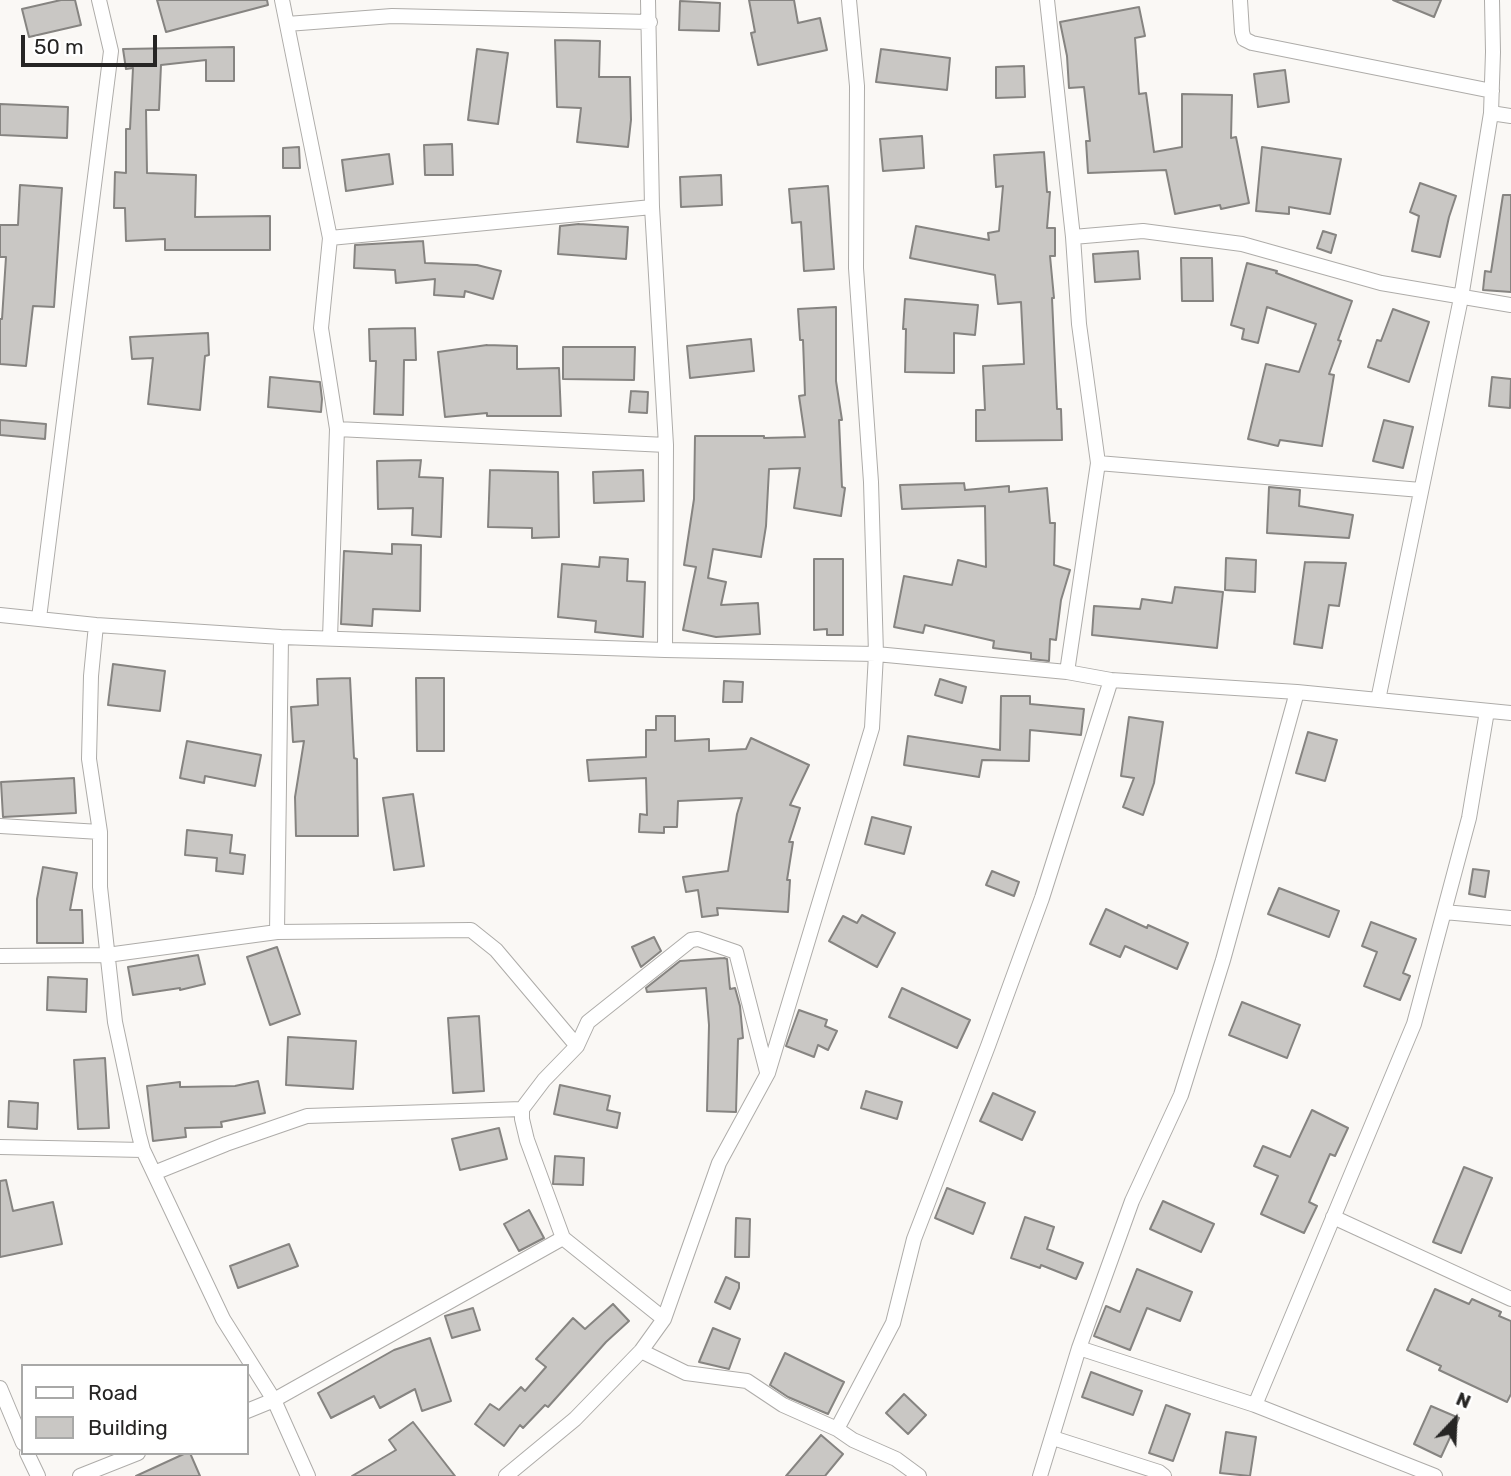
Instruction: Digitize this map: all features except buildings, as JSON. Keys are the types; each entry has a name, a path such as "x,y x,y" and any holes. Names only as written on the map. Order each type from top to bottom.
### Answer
{"street":[{"path":"39,618 111,51 99,0"},
{"path":"282,0 330,238 321,328 337,429 330,638"},
{"path":"648,0 652,207 666,445 665,650"},
{"path":"506,1476 575,1419 641,1351 664,1319 719,1163 768,1073 872,728 876,654 871,482 856,268 857,86 849,0"},
{"path":"1047,0 1073,237 1079,324 1098,463 1067,671"},
{"path":"1240,0 1242,32 1244,39 1252,43 1492,92"},
{"path":"1378,700 1461,298 1491,113 1492,0"},
{"path":"288,24 392,16 650,22"},
{"path":"1491,113 1511,116"},
{"path":"330,238 652,207"},
{"path":"1073,237 1143,231 1242,244 1381,283 1511,306"},
{"path":"337,429 666,445"},
{"path":"1098,463 1421,490"},
{"path":"0,615 96,625 281,637 876,654 1067,671 1111,680 1297,692 1511,713"},
{"path":"96,625 90,676 89,759 100,832 100,887 115,1022 143,1150 223,1319 274,1400 308,1476"},
{"path":"277,932 281,637"},
{"path":"837,1429 893,1323 914,1239 1042,898 1111,680"},
{"path":"1040,1476 1079,1348 1132,1201 1181,1095 1223,960 1297,692"},
{"path":"1255,1405 1414,1024 1469,818 1487,711"},
{"path":"0,826 100,832"},
{"path":"1444,912 1511,918"},
{"path":"0,956 107,955 277,932 471,930 496,950 577,1046"},
{"path":"664,1319 563,1238 527,1140 522,1119 523,1109 544,1080 577,1046 588,1022 691,940 698,939 736,952 768,1073"},
{"path":"154,1173 307,1116 523,1109"},
{"path":"0,1147 143,1150"},
{"path":"1334,1217 1511,1299"},
{"path":"248,1410 274,1400 563,1238"},
{"path":"1079,1348 1255,1405 1435,1476"},
{"path":"641,1351 687,1373 747,1381 783,1405 896,1459 919,1476"},
{"path":"0,1388 21,1438"},
{"path":"1053,1438 1159,1472 1164,1476"},
{"path":"28,1455 38,1476"},
{"path":"80,1476 133,1455"}]}
